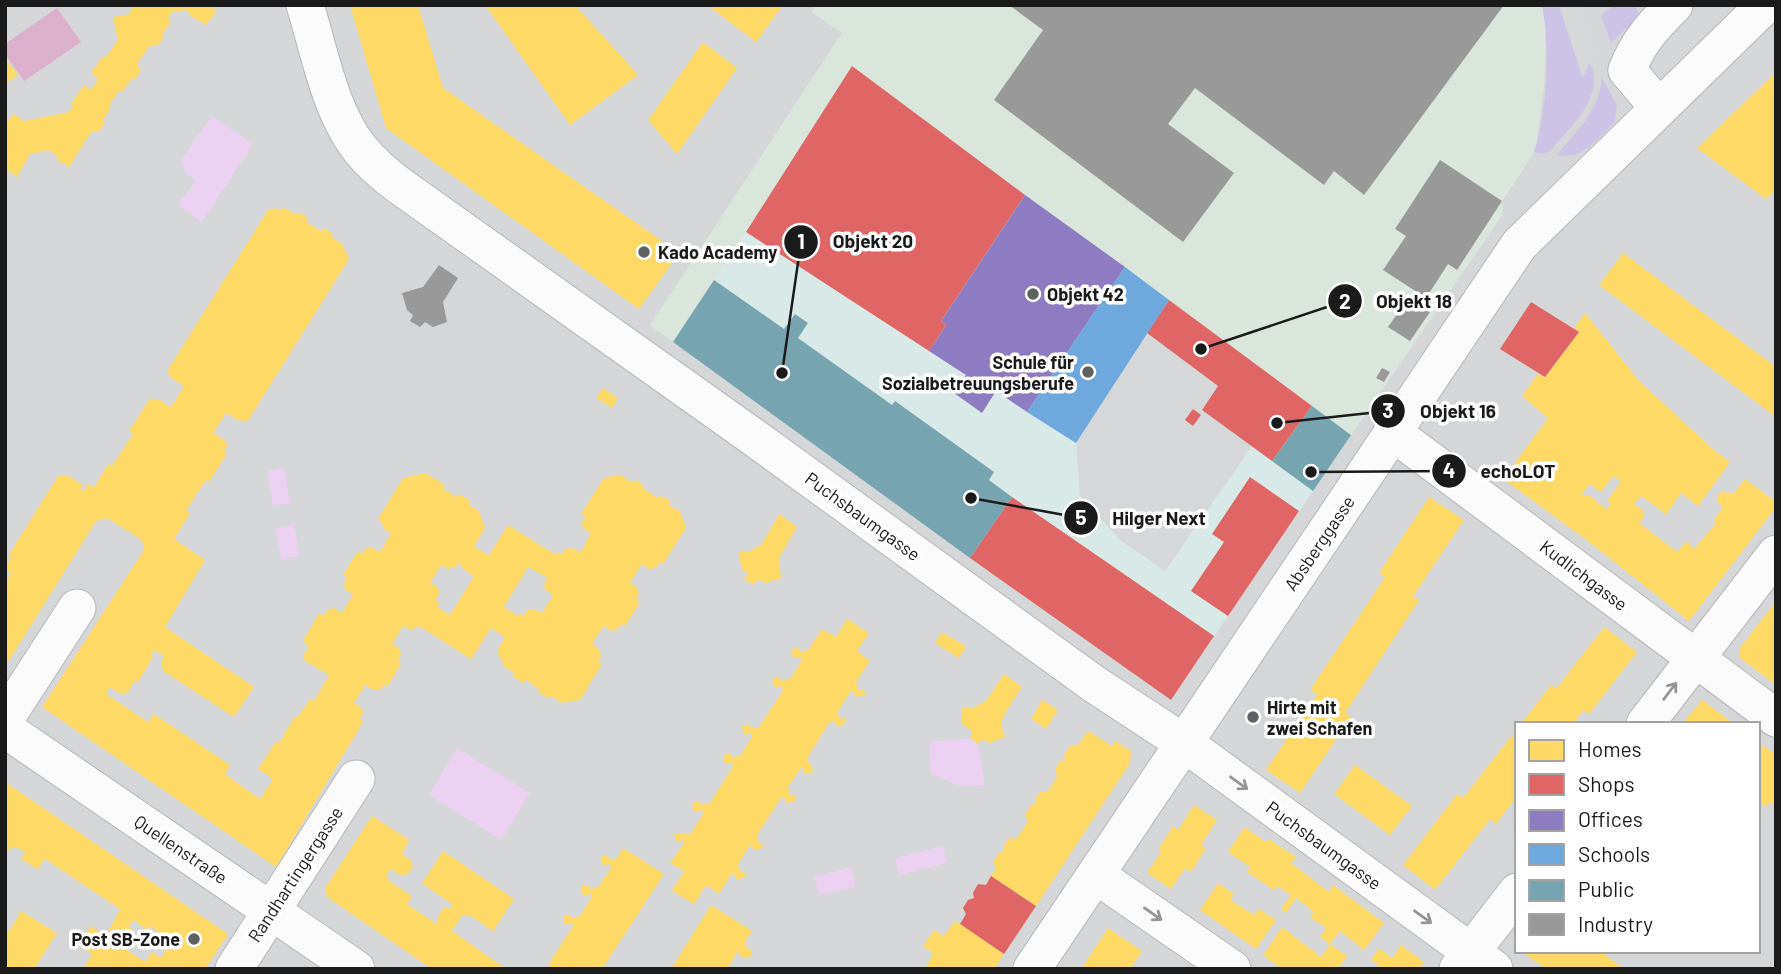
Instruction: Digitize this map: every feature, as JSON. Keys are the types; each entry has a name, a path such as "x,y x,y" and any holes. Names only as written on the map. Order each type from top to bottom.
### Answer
{"street":[{"name":"Puchsbaumgasse","path":"305,5 343,122 359,148 379,169 1094,684 1184,743 1474,963"},
{"name":"Absberggasse","path":"1032,969 1520,245 1765,5"},
{"path":"1658,107 1627,70 1647,31 1668,7"},
{"name":"Kudlichgasse","path":"1392,432 1776,718"},
{"path":"1647,722 1776,554"},
{"path":"5,719 77,608"},
{"name":"Quellenstraße","path":"5,729 356,969"},
{"name":"Randhartingergasse","path":"234,969 356,779"},
{"path":"1096,875 1232,969"},
{"path":"1474,963 1515,895"}],"shaded area":[{"path":"5,5 816,5 812,12 842,33 651,326 847,468 1299,511 1502,214 1502,201 1533,154 1537,141 1546,28 1542,5 1776,5 1776,969 5,969"},
{"path":"816,5 1542,5 1546,49 1537,141 1533,154 1502,201 1503,214 1351,435 974,158 746,232 673,342 650,325 842,33 812,11"},
{"path":"1542,5 1559,5 1582,76 1590,63 1594,76 1590,99 1576,122 1550,151 1542,154 1534,152 1545,98 1546,40"},
{"path":"1559,5 1580,5 1596,56 1592,56 1583,77"},
{"path":"1614,5 1636,7 1639,16 1611,43 1601,15"},
{"path":"57,8 81,42 24,81 5,54 5,44"},
{"path":"1602,78 1617,105 1615,122 1588,148 1575,155 1556,156 1591,111"},
{"path":"212,116 253,144 202,222 178,205 196,180 187,174 180,161"},
{"path":"974,158 1351,435 1171,700 673,342 746,232"},
{"path":"1147,333 1218,386 1202,410 1252,446 1165,571 1120,540 1080,495 1076,443"},
{"path":"284,468 290,503 273,506 267,471"},
{"path":"294,525 300,556 281,559 275,528"},
{"path":"970,738 978,744 985,785 960,786 931,774 929,742"},
{"path":"457,748 530,793 501,840 429,795"},
{"path":"943,846 947,863 899,875 895,858"},
{"path":"851,867 856,887 819,895 814,877"}],"building: Homes":[{"path":"132,5 216,5 213,9 217,11 206,25 185,10 172,12 168,19 171,21 162,35 164,37 157,46 150,45 137,64 141,70 135,80 132,78 122,92 119,90 109,105 111,107 99,132 91,132 69,167 48,150 30,154 17,177 5,169 5,124 14,114 24,121 69,112 73,106 71,104 84,85 91,90 98,79 91,73 118,40 113,17 130,14"},
{"path":"350,5 418,5 443,88 679,253 639,309 386,128"},
{"path":"485,5 575,5 638,75 570,125"},
{"path":"707,5 783,5 756,42"},
{"path":"703,42 737,68 677,154 648,120"},
{"path":"5,58 18,75 5,84"},
{"path":"1776,72 1776,189 1766,199 1697,148"},
{"path":"285,208 295,214 300,213 308,218 306,222 321,231 323,228 331,232 333,238 342,244 349,259 247,422 239,421 226,413 213,433 226,441 224,451 227,453 209,482 206,480 197,493 186,511 190,513 174,539 205,560 165,627 254,687 234,717 163,671 161,662 164,656 154,650 151,656 153,657 138,682 135,680 127,694 124,692 122,695 110,687 106,694 148,722 154,714 230,765 225,774 260,799 273,779 258,769 276,741 279,743 295,716 297,718 310,699 314,701 329,675 305,661 303,656 308,649 303,641 319,613 324,616 327,610 334,608 342,613 353,594 345,590 344,583 347,578 343,575 358,551 362,554 365,549 371,547 380,552 391,533 383,528 378,519 403,478 425,473 445,485 443,489 469,500 469,505 479,511 485,528 474,547 489,555 508,525 556,555 572,548 581,552 591,533 583,528 582,522 586,516 581,514 603,479 612,476 621,475 631,482 636,480 658,498 659,495 669,500 670,506 680,511 686,528 663,564 659,562 656,568 649,569 642,564 636,573 630,583 637,587 639,594 636,600 640,602 625,626 621,624 618,629 612,631 604,626 592,644 599,649 601,656 598,662 602,664 580,700 562,703 551,696 547,698 526,680 523,683 514,677 513,672 503,666 502,659 499,658 498,649 505,637 491,628 471,659 419,626 412,630 403,626 392,644 399,648 401,655 398,661 401,664 387,687 384,684 381,689 374,690 365,685 354,703 362,708 360,719 363,722 276,867 42,707 144,550 142,540 107,518 96,521 5,667 5,583 11,573 6,565 11,558 8,556 58,476 67,475 83,485 80,489 83,491 88,484 94,487 108,464 112,466 133,434 129,431 150,398 158,399 171,407 184,386 171,378 167,371 268,210","holes":["459,562 463,569 474,576 450,615 437,607 440,602 435,600 439,594 438,587 430,583 441,565 448,569 456,567","528,567 548,578 544,584 545,590 553,595 542,613 534,609 527,610 524,616 520,613 518,616 504,607"]},
{"path":"1623,253 1776,367 1776,417 1599,285"},
{"path":"1585,313 1639,381 1730,462 1698,506 1681,493 1666,514 1641,496 1634,504 1644,511 1644,517 1639,523 1677,552 1686,541 1694,549 1716,523 1713,521 1723,507 1718,503 1717,496 1721,492 1734,493 1745,479 1776,502 1776,507 1689,621 1584,538 1503,479 1548,418 1522,396 1538,374 1545,377 1579,332 1574,328","holes":["1613,476 1621,481 1607,501 1611,504 1606,509 1590,496 1581,496 1589,484 1601,492"]},
{"path":"603,388 618,398 612,408 596,398"},
{"path":"1429,497 1464,520 1413,596 1419,600 1345,713 1351,717 1300,793 1266,770 1317,694 1310,690 1385,577 1379,573"},
{"path":"779,514 797,527 780,556 782,578 764,583 758,579 754,585 744,579 748,574 742,569 738,551 750,551 761,545"},
{"path":"1776,601 1776,685 1740,658 1739,649"},
{"path":"847,619 869,633 857,651 870,661 856,682 858,690 864,689 865,695 855,697 854,691 850,692 838,711 839,719 845,718 845,724 836,726 835,721 830,721 807,758 814,772 804,774 801,768 788,787 790,796 795,795 796,801 786,803 785,797 781,798 757,835 763,848 753,850 750,845 738,864 745,877 736,880 734,874 731,874 719,894 706,885 694,904 672,891 684,871 670,863 684,843 683,840 676,842 674,833 691,833 703,814 702,810 694,812 692,803 710,803 733,766 732,762 725,764 723,755 731,753 732,757 740,756 752,737 751,733 744,735 742,726 750,724 750,728 759,727 783,690 781,686 775,688 772,679 790,679 802,660 800,657 793,658 791,649 799,648 800,652 808,650 822,629 836,637"},
{"path":"1604,627 1637,652 1589,714 1583,710 1574,722 1523,722 1551,685 1556,689"},
{"path":"941,632 966,646 959,658 935,643"},
{"path":"1004,674 1022,687 1001,724 1005,737 989,743 982,739 978,744 970,738 972,731 962,724 962,708 974,707 986,701"},
{"path":"1042,700 1058,710 1046,729 1031,719"},
{"path":"1702,700 1731,722 1684,722"},
{"path":"1088,731 1112,746 1115,741 1131,751 1130,763 1036,906 991,876 996,868 993,862 999,853 1004,852 1003,847 1009,838 1016,839 1023,829 1028,821 1025,815 1031,805 1036,804 1035,799 1041,791 1048,791 1057,777 1055,769 1060,761 1065,760 1064,755 1070,746 1077,746"},
{"path":"1515,732 1515,799 1496,824 1490,819 1435,890 1403,865 1457,794 1463,798"},
{"path":"1760,743 1776,755 1776,807 1770,802 1766,807 1760,802"},
{"path":"1355,765 1412,806 1390,835 1334,794"},
{"path":"5,782 228,934 205,969 83,969 92,954 80,947 90,926 145,962 152,952 161,958 168,946 167,938 150,926 147,930 134,920 129,926 133,929 125,942 109,930 120,909 45,859 37,869 21,859 25,852 16,847 9,849 5,856"},
{"path":"1194,805 1217,820 1201,845 1206,848 1191,872 1185,868 1171,889 1147,873 1173,826 1178,830"},
{"path":"372,816 409,840 402,854 411,861 413,867 408,874 400,875 391,869 387,874 389,881 412,896 407,904 438,925 438,916 444,907 450,908 453,905 422,883 443,851 514,899 493,931 469,915 462,915 452,931 506,969 432,969 327,897 325,888"},
{"path":"1244,827 1296,857 1291,863 1329,892 1333,885 1384,923 1364,950 1340,931 1330,944 1320,937 1326,928 1310,917 1314,912 1296,898 1286,913 1281,909 1291,895 1277,886 1274,890 1247,872 1250,867 1228,852"},
{"path":"623,848 664,874 602,969 551,969 548,965 573,926 573,923 565,925 563,916 580,916 591,898 591,894 583,896 581,886 589,885 590,889 598,887 611,868 609,864 603,866 600,857 608,855 609,860 617,858"},
{"path":"1218,883 1234,894 1230,900 1254,915 1259,909 1276,920 1256,949 1200,910"},
{"path":"711,905 752,931 745,941 752,956 742,958 738,951 727,969 671,969"},
{"path":"21,911 57,933 34,969 5,969 5,927 10,930"},
{"path":"958,922 1004,954 994,969 925,969 933,953 923,946 934,930 944,936 953,923"},
{"path":"1282,927 1321,957 1330,944 1347,956 1338,969 1282,969 1263,955"},
{"path":"1108,928 1142,951 1130,969 1081,969"},
{"path":"1401,945 1424,962 1419,969 1376,969 1379,965 1371,960 1379,948 1392,958"},
{"path":"1524,953 1603,953 1624,969 1546,969"}],"building: Shops":[{"path":"852,66 1025,195 941,321 946,325 929,351 746,232"},
{"path":"1169,300 1312,406 1272,461 1202,410 1218,386 1147,333"},
{"path":"1531,302 1579,332 1545,377 1500,349"},
{"path":"1193,409 1201,415 1193,426 1185,420"},
{"path":"1250,477 1299,511 1228,616 1191,591 1224,542 1212,534"},
{"path":"1012,497 1214,636 1171,700 970,558"},
{"path":"991,876 1036,906 1004,954 960,924 966,914 963,908 968,900 974,898 973,893 978,884 986,885"}],"building: Offices":[{"name":"Objekt 42","path":"1025,195 1125,267 1027,412 996,391 982,413 954,393 966,375 929,351 946,325 941,321"}],"building: Schools":[{"name":"Schule für Sozialbetreuungsberufe","path":"1125,267 1169,300 1076,443 1027,412"}],"building: Public":[{"path":"714,280 784,329 795,314 808,323 798,338 892,405 895,401 994,472 989,480 1012,497 970,558 673,342"},
{"path":"1312,406 1351,435 1313,491 1272,461"}],"building: Industry":[{"path":"1009,5 1504,5 1364,195 1334,171 1324,185 1195,88 1168,124 1234,173 1183,242 994,100 1043,30"},
{"path":"1440,160 1502,201 1457,270 1448,264 1426,298 1383,270 1406,236 1395,229"},
{"path":"439,265 458,278 443,302 447,322 433,327 425,322 420,327 410,321 413,315 407,310 402,293 423,287"},
{"path":"1409,297 1430,312 1410,341 1388,327"},
{"path":"1382,368 1390,372 1384,382 1376,378"}],"place":[{"name":"Kado Academy","path":"644,252"},
{"name":"Objekt 42","path":"1033,294"},
{"name":"Objekt 18","path":"1201,349"},
{"name":"Schule für Sozialbetreuungsberufe","path":"1088,372"},
{"name":"Objekt 20","path":"782,373"},
{"name":"Objekt 16","path":"1277,423"},
{"name":"echoLOT","path":"1311,472"},
{"name":"Hilger Next","path":"971,498"},
{"name":"Hirte mit zwei Schafen","path":"1253,717"},
{"name":"Post SB-Zone","path":"194,939"}]}
